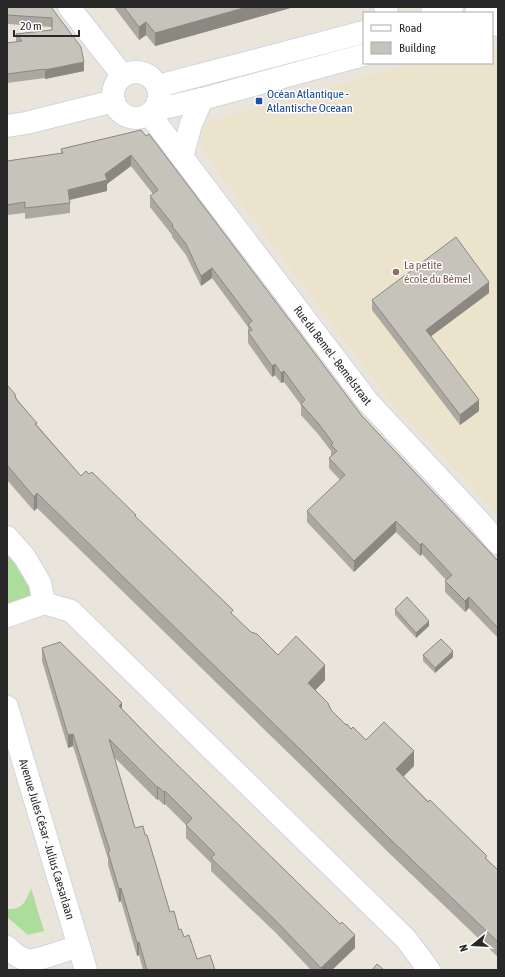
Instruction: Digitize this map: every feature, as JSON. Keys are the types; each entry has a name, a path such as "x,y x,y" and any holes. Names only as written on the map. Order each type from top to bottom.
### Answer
{"street":[{"path":"69,7 123,76"},
{"path":"434,12 452,7"},
{"path":"478,12 489,7"},
{"path":"493,15 498,25"},
{"path":"158,86 363,32"},
{"path":"152,112 159,102 160,95 158,86 154,79 147,74 139,72 131,72 123,76 114,87 114,100 118,109 124,115 132,118 141,118 152,112 363,55"},
{"path":"182,157 191,124 202,99"},
{"path":"7,126 26,123 114,100"},
{"name":"Rue du Bemel - Bemelstraat","path":"152,112 182,157 368,402 498,543"},
{"path":"7,537 24,556 40,583 44,603"},
{"path":"7,616 44,603 71,611 406,939 429,970"},
{"name":"Avenue Jules César - Julius Caesarlaan","path":"7,707 86,970"},
{"path":"16,957 27,960 79,946"}],"shaded area":[{"name":"La petite école du Bémel","path":"493,42 498,49 498,516 384,393 209,159 202,149 201,140 203,131 208,122 411,64 493,64"}],"green space":[{"path":"7,547 34,578 35,597 7,607"},
{"path":"31,888 44,931 28,935 7,917 7,909 17,908 23,904"}],"building":[{"path":"7,7 51,7 81,47 84,62 45,70 7,74 7,43 22,41 16,34 52,30 52,18 7,15"},
{"path":"124,7 247,7 155,33 146,22 139,27"},
{"path":"141,130 146,136 149,134 362,416 498,561 497,627 469,597 465,601 445,581 452,575 422,543 420,545 396,521 354,561 307,511 345,475 329,458 337,451 331,445 333,443 318,423 301,404 305,400 284,371 281,373 275,364 272,366 248,332 252,330 248,324 252,321 212,268 201,276 186,244 150,196 158,190 131,155 105,174 107,180 68,190 70,203 25,208 25,202 7,205 7,161 63,153 61,149"},
{"path":"456,237 489,282 426,330 479,400 460,415 372,300"},
{"path":"7,386 37,423 35,424 81,476 86,471 89,474 92,472 136,515 135,516 233,610 231,613 251,632 257,634 278,655 296,636 325,665 308,683 328,703 331,710 346,725 347,724 351,729 353,727 366,740 384,722 414,751 396,769 428,802 430,800 487,856 485,858 498,870 498,942 390,839 37,493 34,497 7,465"},
{"path":"407,597 429,621 416,633 395,609"},
{"path":"441,639 453,651 435,668 423,655"},
{"path":"60,642 122,703 119,706 155,743 340,924 342,922 355,935 321,968 276,921 211,858 215,854 186,825 192,818 165,791 164,792 157,787 109,739 135,828 143,826 145,835 147,835 170,912 174,911 179,930 181,929 184,937 189,935 197,959 210,955 215,970 147,970 139,942 137,943 121,888 119,889 108,852 110,851 73,734 68,735 42,648"},
{"path":"377,964 384,970 372,970"}],"place":[{"name":"Océan Atlantique - Atlantische Oceaan","path":"259,101"},
{"name":"La petite école du Bémel","path":"396,272"}]}
